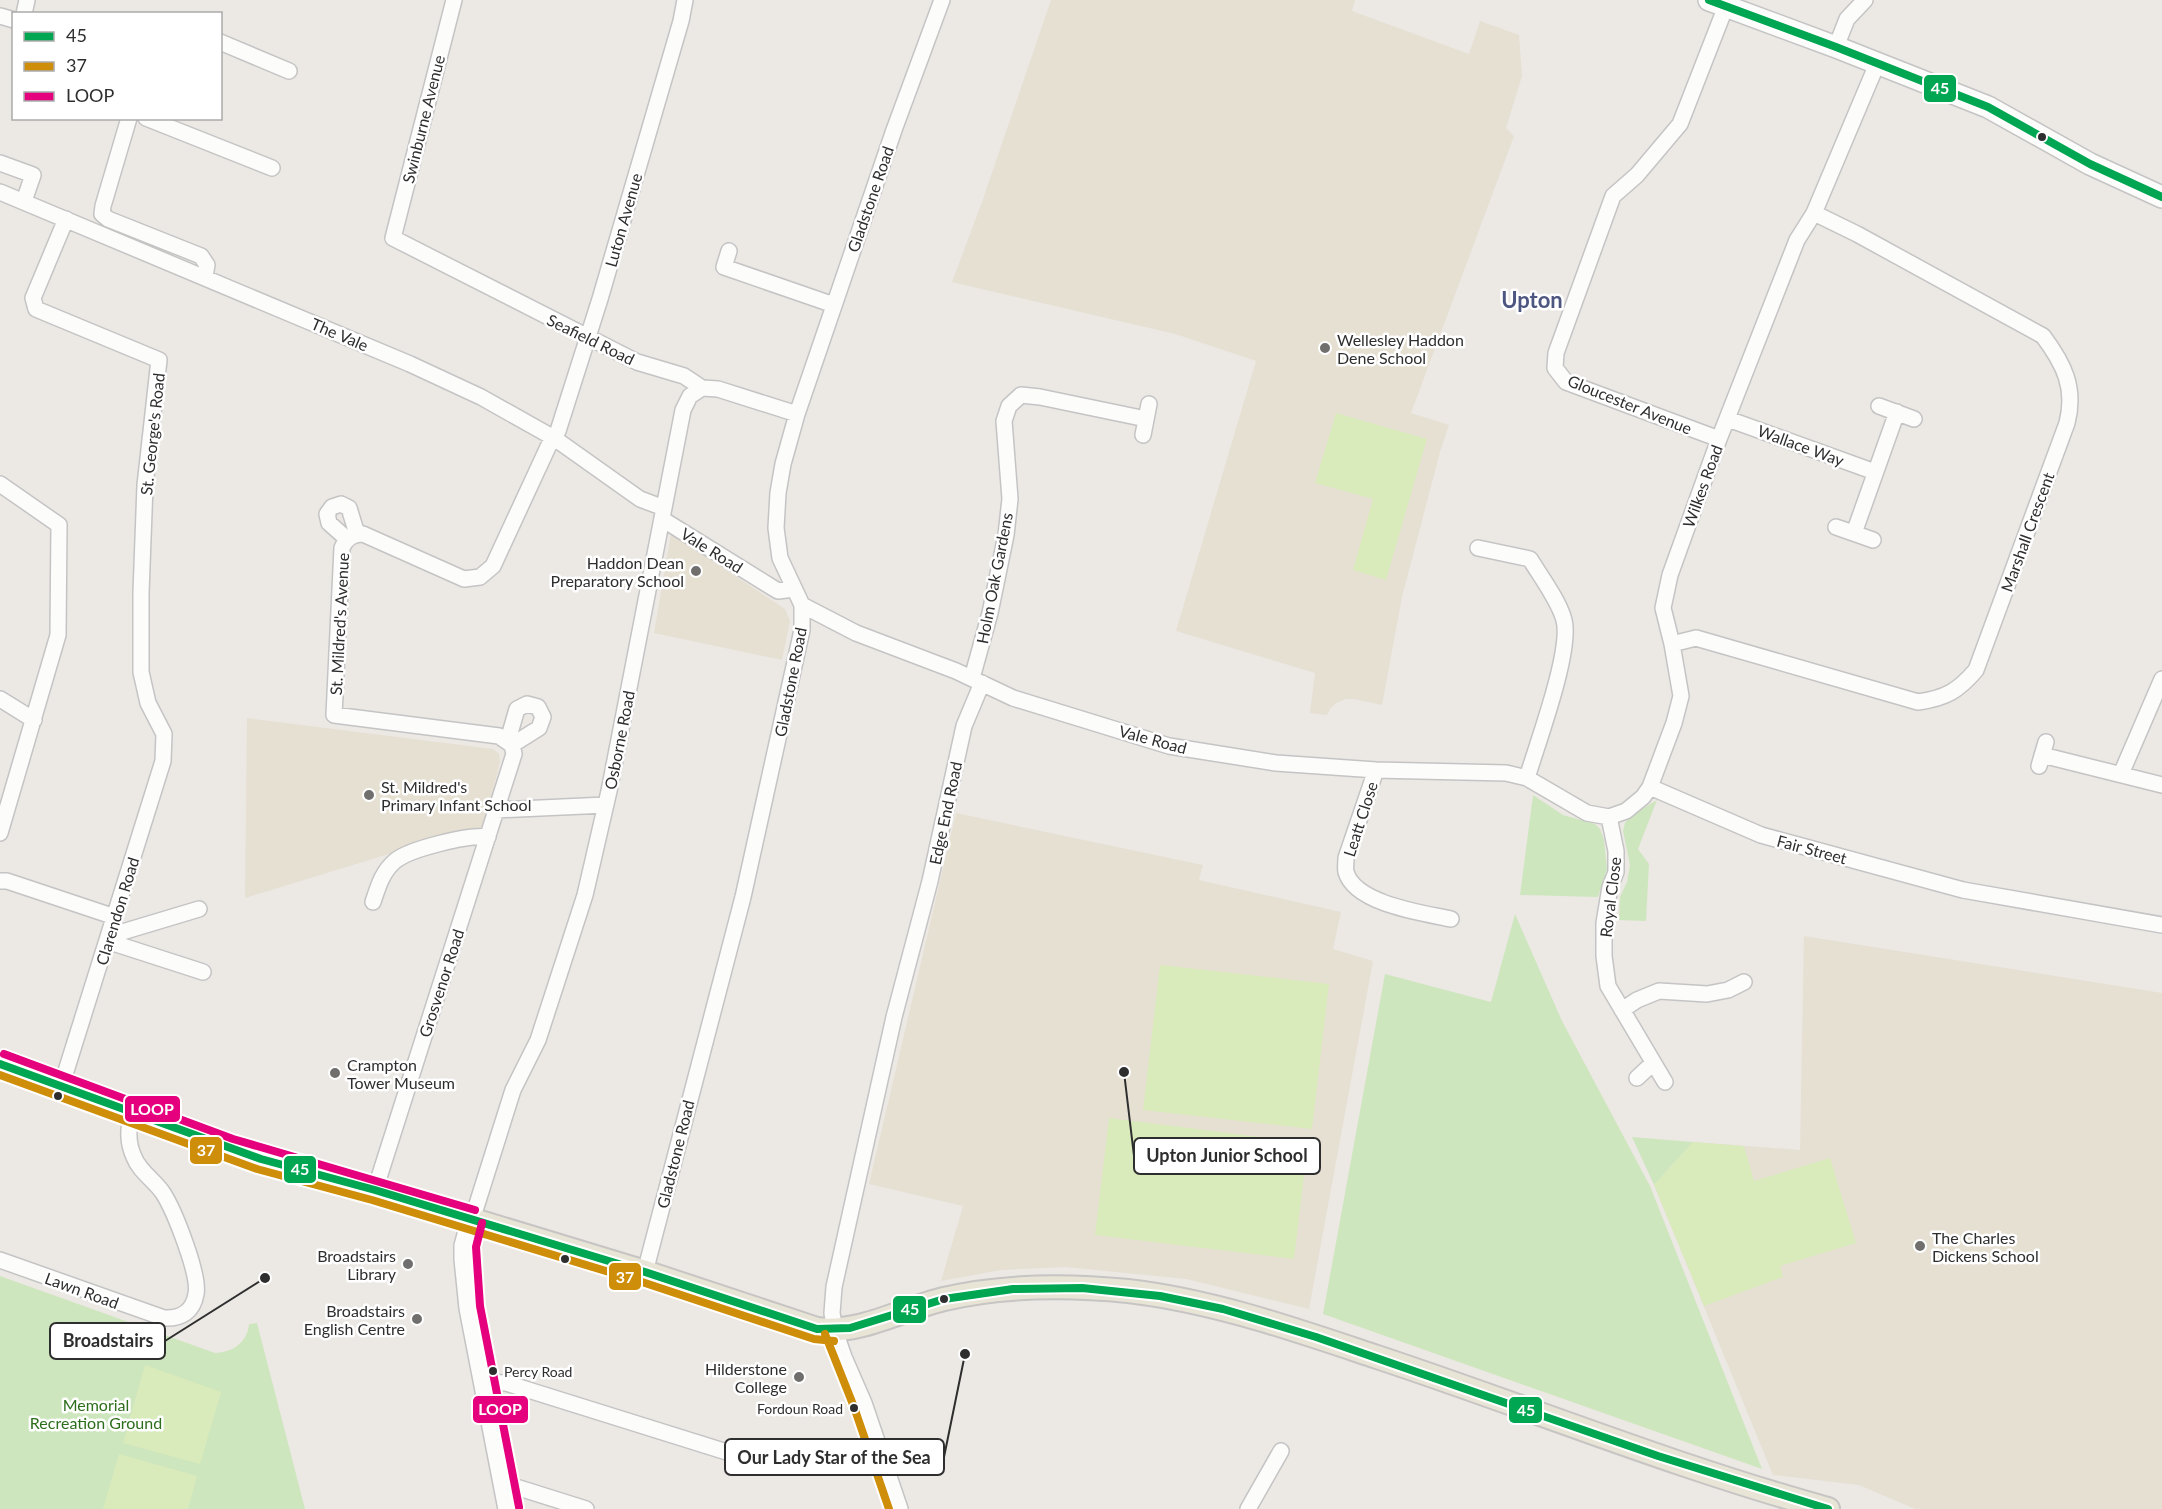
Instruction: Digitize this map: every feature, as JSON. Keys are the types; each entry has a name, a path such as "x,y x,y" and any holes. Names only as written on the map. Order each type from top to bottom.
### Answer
{"main road":[{"path":"0,1064 230,1149 375,1190 645,1272 817,1329 835,1331 852,1329 944,1299 994,1290 1079,1287 1182,1300 1244,1314 1313,1335 1445,1379 1655,1455 1828,1509"}],"street":[{"name":"Swinburne Avenue","path":"393,238 454,0"},
{"name":"Luton Avenue","path":"554,438 562,421 588,338 678,32 685,0"},
{"name":"Gladstone Road","path":"645,1272 743,897 802,630 802,605 780,558 776,528 779,483 797,414 894,130 942,0"},
{"path":"1836,47 1847,18 1865,0"},
{"path":"1718,3 1988,107 2090,164 2162,197"},
{"name":"Gloucester Avenue","path":"1718,3 1680,124 1636,175 1613,196 1556,353 1555,368 1566,382 1719,439"},
{"path":"222,43 289,71"},
{"name":"Wilkes Road","path":"1650,787 1674,723 1681,696 1663,608 1670,575 1719,439 1797,240 1814,213 1877,64"},
{"path":"128,120 102,206 102,214 108,219 201,256 207,265 205,276"},
{"path":"151,120 272,168"},
{"path":"0,163 33,176 24,201"},
{"name":"The Vale","path":"0,192 205,276 481,397 554,438 663,514"},
{"name":"Marshall Crescent","path":"1672,644 1696,638 1918,702 1938,699 1962,687 1976,670 2067,423 2071,408 2069,382 2060,357 2043,336 1857,234 1814,213"},
{"name":"St. George's Road","path":"66,219 33,298 36,309 159,360 145,485 141,672 148,702 164,734"},
{"name":"Seafield Road","path":"393,238 638,362 684,376 702,388 718,389 797,414"},
{"path":"729,252 724,267 834,305"},
{"name":"Osborne Road","path":"472,1220 513,1090 538,1040 585,895 606,805 682,411 690,396 702,388"},
{"name":"Holm Oak Gardens","path":"977,680 1006,535 1010,499 1004,421 1009,406 1021,395 1148,412 1143,435"},
{"path":"1879,406 1914,419"},
{"path":"1854,533 1897,412"},
{"name":"Wallace Way","path":"1728,419 1875,472"},
{"name":"St. Mildred's Avenue","path":"496,810 514,754 510,742 490,734 334,715 342,548 352,537 369,536 464,579 480,578 493,566 554,438"},
{"path":"0,484 59,525 58,635 0,833"},
{"name":"Vale Road","path":"663,514 778,591 794,589"},
{"path":"1836,527 1873,540"},
{"path":"1478,548 1535,553 1564,619 1566,632 1561,662 1527,778 1587,813 1609,818 1626,811 1650,787"},
{"name":"Vale Road","path":"802,605 856,633 977,680 1013,698 1169,746 1276,763 1376,770 1506,773 1527,778"},
{"name":"Edge End Road","path":"900,1509 879,1446 835,1331 832,1313 834,1287 894,1017 930,880 964,726 977,680"},
{"path":"2121,774 2162,680"},
{"path":"0,699 33,720"},
{"name":"Clarendon Road","path":"62,1087 163,761 164,734"},
{"path":"2043,754 2162,785"},
{"name":"Leatt Close","path":"1376,770 1346,858 1346,872 1359,891 1376,900 1433,922 1451,919"},
{"name":"Fair Street","path":"1650,787 1761,835 1963,891 2162,925"},
{"path":"496,810 606,805"},
{"name":"Grosvenor Road","path":"375,1190 496,810"},
{"name":"Royal Close","path":"1609,818 1616,851 1616,872 1610,888 1604,923 1604,956 1608,986 1665,1082"},
{"path":"374,902 380,879 394,861 408,853 470,836 488,837"},
{"path":"0,881 7,881 115,917"},
{"path":"108,939 199,909"},
{"path":"108,939 202,972"},
{"path":"1622,1010 1637,1000 1659,991 1707,994 1728,990 1744,982"},
{"path":"1636,1078 1653,1063"},
{"name":"Lawn Road","path":"0,1260 164,1318 175,1319 191,1309 197,1292 193,1270 178,1223 163,1193 134,1158 128,1134 132,1112"},
{"path":"472,1220 465,1246 470,1308 509,1509"},
{"path":"483,1382 506,1383 765,1464 788,1465 879,1446"},
{"path":"1248,1509 1281,1451"},
{"path":"505,1487 516,1487 586,1509"}],"shaded area":[{"name":"Wellesley Haddon Dene School","path":"1051,0 1355,0 1352,11 1469,54 1480,21 1519,35 1522,76 1506,128 1514,136 1411,413 1449,425 1402,597 1382,705 1346,699 1336,703 1327,715 1310,713 1315,673 1176,631 1256,361 1175,334 952,282 982,202"},
{"name":"Haddon Dean Preparatory School","path":"671,533 785,609 790,621 782,660 654,633"},
{"name":"St. Mildred's Primary Infant School","path":"247,718 493,749 499,754 500,761 484,830 402,850 245,898"},
{"path":"956,813 1203,865 1199,880 1341,912 1333,949 1373,961 1309,1309 1186,1279 1066,1267 1001,1270 941,1281 963,1206 869,1184"},
{"name":"The Charles Dickens School","path":"1804,936 2162,993 2162,1509 1915,1509 1859,1485 1773,1475 1654,1185 1693,1142 1800,1150"}],"green space":[{"path":"1336,413 1427,439 1386,580 1353,570 1373,499 1315,483"},
{"path":"1533,795 1563,815 1595,824 1600,829 1604,840 1607,869 1598,897 1520,895"},
{"path":"1657,800 1638,849 1649,864 1646,921 1619,920 1620,897 1627,882 1630,865 1623,831 1625,823 1629,817"},
{"path":"1515,914 1562,1021 1650,1186 1762,1469 1323,1314 1385,974 1491,1002"},
{"path":"1160,965 1329,984 1312,1129 1143,1110"},
{"path":"1109,1118 1308,1143 1294,1259 1095,1235"},
{"path":"1632,1137 1693,1142 1654,1185"},
{"path":"1693,1142 1744,1146 1754,1181 1830,1158 1856,1243 1780,1266 1783,1277 1704,1306 1654,1185"},
{"name":"Memorial Recreation Ground","path":"0,1276 215,1353 228,1351 238,1345 248,1331 249,1324 257,1323 305,1509 0,1509"},
{"path":"145,1365 221,1392 200,1464 123,1443"},
{"path":"119,1454 197,1476 188,1509 103,1509"}],"transit line":[{"name":"45","path":"1709,0 1988,107 2090,164 2162,197"},
{"name":"LOOP","path":"4,1054 233,1139 475,1210"},
{"name":"45","path":"0,1064 261,1159 375,1190 645,1272 817,1329 850,1328 944,1299 1013,1289 1082,1288 1160,1296 1223,1309 1316,1337 1658,1456 1828,1509"},
{"name":"37","path":"0,1075 257,1169 372,1200 642,1282 814,1339 834,1341"},
{"name":"LOOP","path":"482,1223 476,1247 480,1306 519,1507"},
{"name":"37","path":"825,1334 854,1407 889,1509"}],"place":[{"name":"Wellesley Haddon Dene School","path":"1325,348"},
{"name":"Haddon Dean Preparatory School","path":"696,571"},
{"name":"St. Mildred's Primary Infant School","path":"369,795"},
{"name":"Upton Junior School","path":"1124,1072"},
{"name":"Crampton Tower Museum","path":"335,1073"},
{"name":"The Charles Dickens School","path":"1920,1246"},
{"name":"Broadstairs Library","path":"408,1264"},
{"name":"Broadstairs","path":"265,1278"},
{"name":"Broadstairs English Centre","path":"417,1319"},
{"name":"Our Lady Star of the Sea","path":"965,1354"},
{"name":"Percy Road","path":"493,1371"},
{"name":"Hilderstone College","path":"799,1377"},
{"name":"Fordoun Road","path":"854,1408"}],"district":[{"name":"Upton","path":"1532,299"}]}
